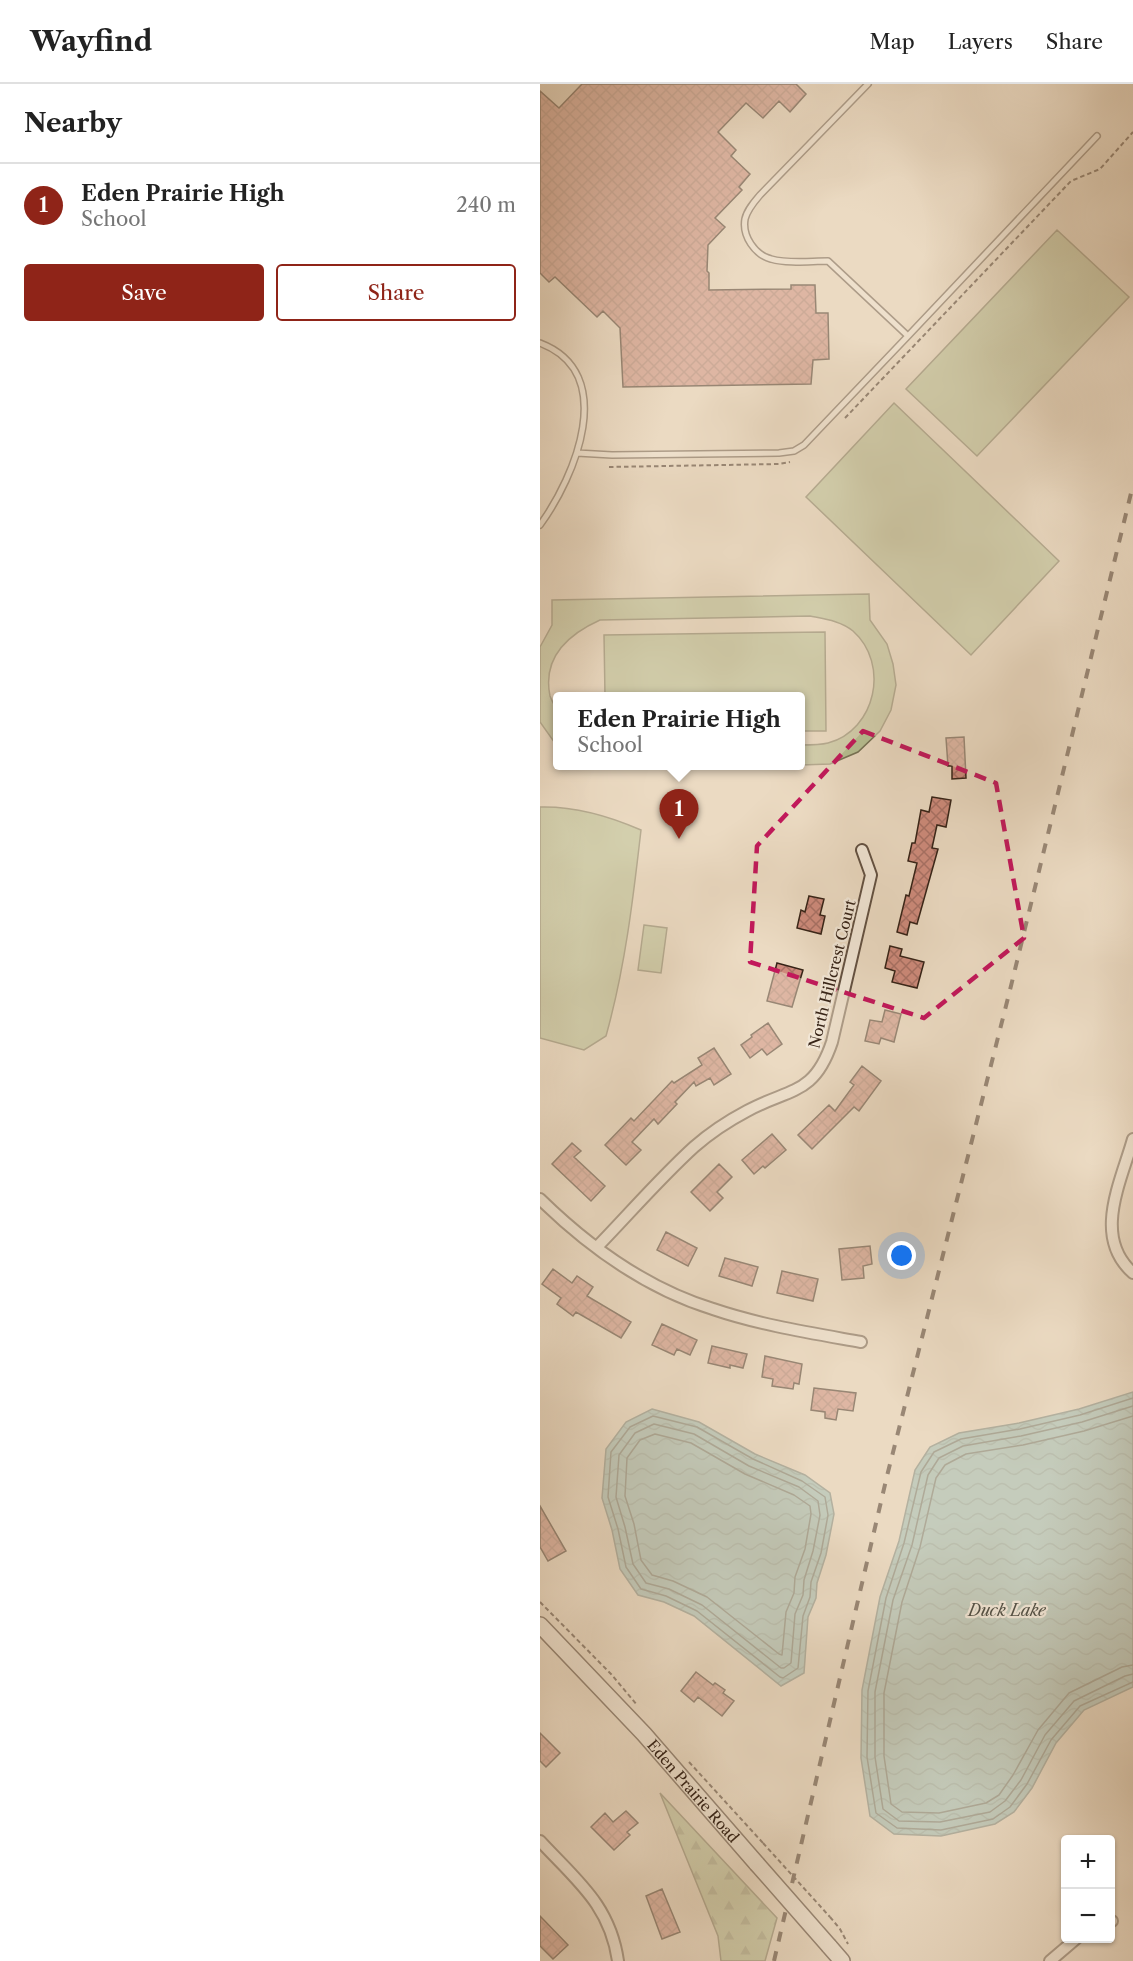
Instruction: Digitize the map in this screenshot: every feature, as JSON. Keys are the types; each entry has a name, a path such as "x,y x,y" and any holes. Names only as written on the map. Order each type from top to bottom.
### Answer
{"main road":[{"name":"Eden Prairie Road","path":"540,1625 644,1734 829,1946 847,1956"}],"street":[{"name":"North Hillcrest Court","path":"597,1247 702,1141 719,1127 748,1110 799,1090 826,1060 871,875 862,849"},
{"path":"1133,1139 1113,1209 1111,1226 1113,1242 1119,1257 1133,1273"},
{"path":"540,1199 559,1218 633,1274 712,1309 807,1332 861,1342"},
{"path":"540,1841 595,1900 607,1919 615,1939 618,1961"},
{"path":"1050,1961 1071,1943"}],"lane":[{"path":"868,84 760,195 748,212 745,227 753,247 765,257 784,261 828,261 908,336"},
{"path":"577,453 612,455 779,453 794,451 804,445 1097,136"},
{"path":"540,343 565,358 573,368 579,381 584,417 577,453 562,491 540,525"}],"path":[{"path":"763,1843 840,1929 847,1956"}],"highlighted area":[{"path":"863,731 996,783 1024,938 924,1018 750,962 757,846"}],"green space":[{"path":"1057,230 1129,297 977,456 906,389"},
{"path":"894,403 1059,561 971,655 806,497"},
{"path":"869,594 870,620 887,644 893,664 896,685 891,710 880,731 858,752 830,764 805,765 805,745 828,743 844,736 857,725 867,711 874,678 865,645 853,631 827,619 810,616 600,620 568,640 554,659 549,682 553,702 553,740 540,722 540,647 552,625 552,600"},
{"path":"825,632 826,731 805,731 805,692 605,692 604,635"},
{"path":"540,807 566,808 592,813 641,830 628,934 613,1010 606,1036 584,1050 540,1038"},
{"path":"644,925 667,928 661,973 638,970"},
{"path":"660,1793 777,1918 765,1961 721,1961 718,1936"}],"water":[{"name":"Duck Lake","path":"1133,1392 1133,1687 1084,1710 1056,1743 1032,1788 1014,1812 995,1824 941,1836 894,1834 870,1816 861,1758 862,1690 880,1597 899,1541 915,1470 930,1447 959,1433 1019,1423 1079,1409"},
{"path":"652,1409 699,1422 755,1454 805,1475 830,1493 834,1514 826,1555 817,1583 816,1598 808,1617 804,1673 781,1686 694,1616 664,1602 638,1595 620,1569 612,1530 602,1498 606,1449 626,1422"}],"building":[{"path":"582,84 796,84 806,94 790,112 779,101 763,118 746,103 718,132 736,150 731,156 750,174 739,187 742,190 715,218 725,227 708,245 707,271 709,290 791,289 791,285 815,285 816,313 828,313 829,359 813,360 811,384 623,387 620,328 603,311 597,317 555,277 549,282 540,273 540,91 559,108"},
{"path":"964,737 966,778 952,779 952,766 948,766 946,738"},
{"path":"932,797 951,800 946,827 937,825 932,848 938,849 917,924 910,922 907,935 897,932 917,863 908,861 912,843 915,843 921,810 929,812"},
{"path":"809,896 824,899 820,915 825,916 821,934 797,928 801,910 805,912"},
{"path":"890,946 902,949 900,956 924,962 917,988 892,982 895,971 885,968"},
{"path":"777,963 803,970 792,1007 767,1001"},
{"path":"885,1010 901,1014 894,1042 881,1038 879,1044 865,1041 870,1020 882,1022"},
{"path":"768,1023 782,1044 767,1055 762,1049 750,1058 741,1045"},
{"path":"714,1048 731,1074 714,1085 710,1078 696,1086 694,1082 658,1124 654,1119 632,1142 641,1150 626,1165 605,1145 631,1118 634,1121 672,1081 674,1083 702,1065 698,1058"},
{"path":"862,1066 881,1081 859,1111 854,1107 812,1149 798,1135 829,1105 835,1111 854,1085 850,1082"},
{"path":"772,1134 786,1150 754,1174 742,1160"},
{"path":"572,1143 581,1151 574,1157 605,1186 591,1201 552,1164"},
{"path":"719,1164 732,1177 717,1192 723,1198 710,1211 691,1192"},
{"path":"666,1232 697,1248 688,1266 657,1250"},
{"path":"870,1246 872,1264 863,1266 864,1278 842,1280 839,1249"},
{"path":"725,1258 758,1267 752,1286 719,1276"},
{"path":"553,1269 572,1283 577,1276 593,1287 587,1296 631,1322 621,1338 576,1312 573,1316 557,1304 561,1298 542,1284"},
{"path":"782,1271 818,1279 813,1301 777,1293"},
{"path":"662,1324 697,1340 690,1355 677,1349 674,1355 652,1345"},
{"path":"712,1346 747,1354 743,1368 730,1365 730,1368 708,1363"},
{"path":"765,1356 802,1364 799,1384 794,1383 793,1389 772,1386 773,1379 762,1377"},
{"path":"814,1388 856,1393 853,1411 838,1409 836,1420 825,1418 825,1412 811,1410"},
{"path":"540,1506 566,1551 548,1561 540,1547"},
{"path":"696,1672 713,1685 715,1683 725,1690 723,1693 734,1701 722,1716 698,1697 694,1702 681,1691"},
{"path":"540,1733 560,1753 546,1767 540,1761"},
{"path":"626,1811 638,1823 627,1832 630,1835 614,1850 591,1827 605,1813 613,1822"},
{"path":"662,1889 680,1932 662,1939 646,1896"},
{"path":"540,1916 568,1945 553,1959 540,1946"}],"railway":[{"path":"774,1961 887,1476 1010,990 1133,485"}],"place":[{"name":"Eden Prairie High","path":"679,839"}]}
